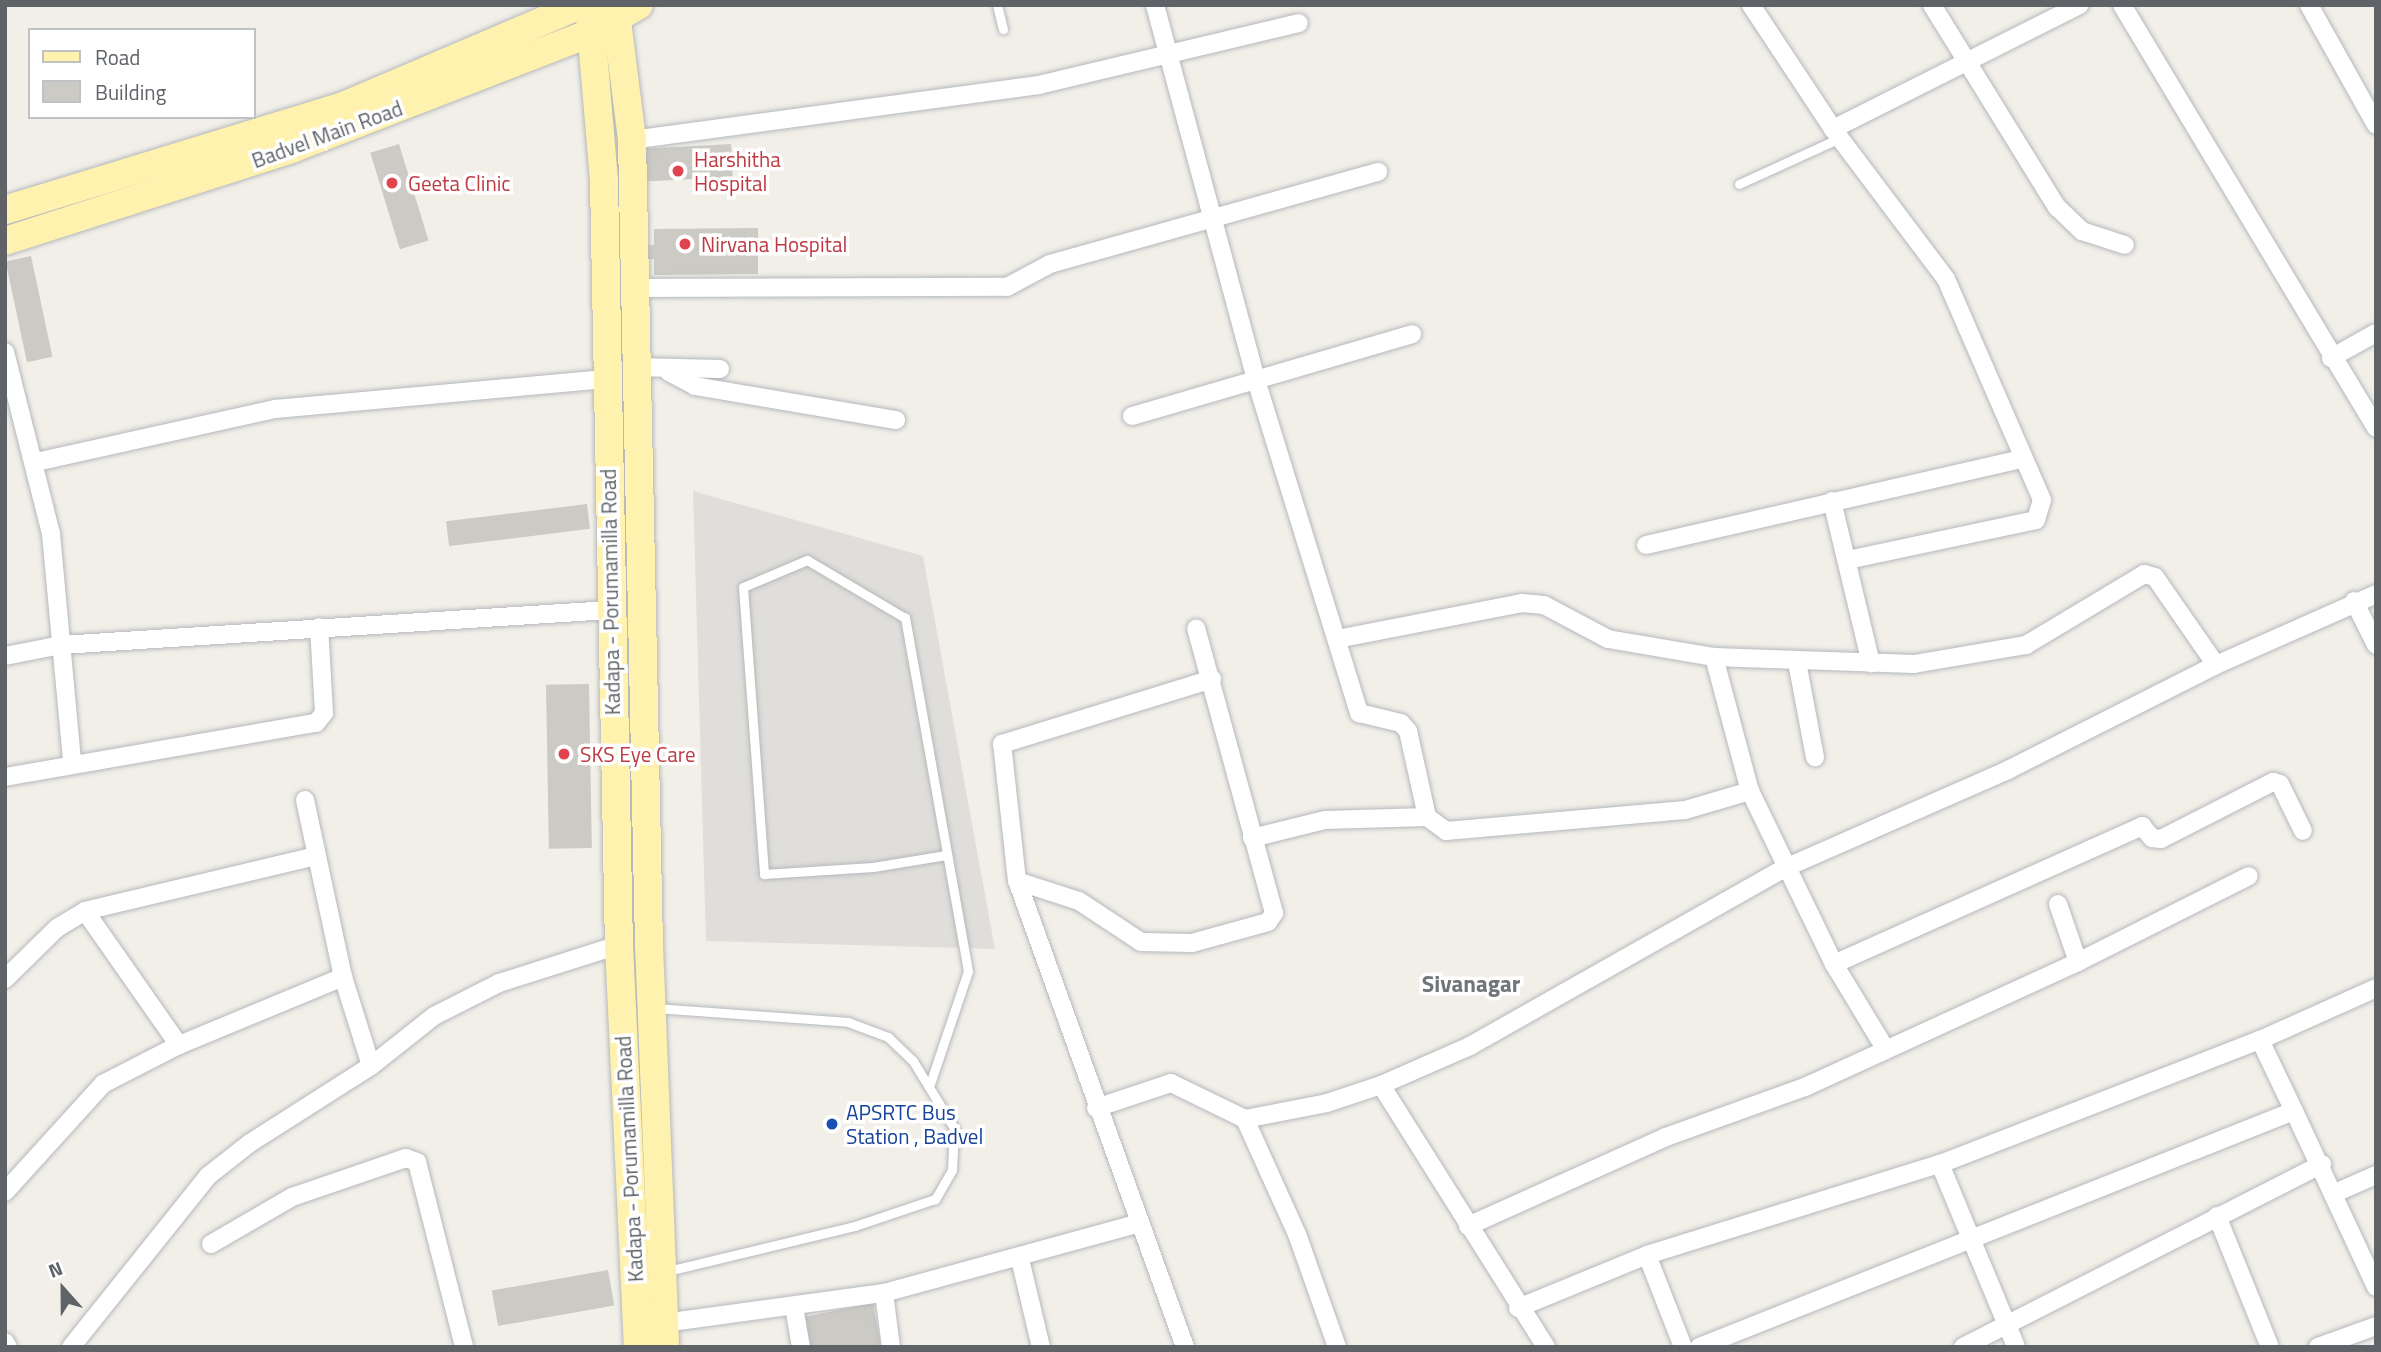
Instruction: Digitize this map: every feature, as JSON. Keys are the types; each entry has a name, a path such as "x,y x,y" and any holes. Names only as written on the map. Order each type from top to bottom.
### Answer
{"main road":[{"name":"Badvel Main Road","path":"5,209 346,105 581,5"},
{"name":"Badvel Main Road","path":"5,241 294,148 610,13"},
{"path":"610,13 632,140 632,288 651,1007 665,1335"},
{"name":"Kadapa - Porumamilla Road","path":"610,13 604,181 605,379 619,945 638,1347"}],"street":[{"path":"1155,5 1167,57 1216,221 1256,380 1359,713 1401,723 1408,732 1427,817"},
{"path":"1751,5 1837,133 1946,279 2021,459 2042,499 2036,520 1848,560"},
{"path":"1932,5 2057,207 2082,231 2125,245"},
{"path":"1837,133 2080,5"},
{"path":"2122,5 2331,358 2376,428"},
{"path":"2309,5 2376,125"},
{"path":"632,140 1039,85 1167,57 1299,23"},
{"path":"632,288 1007,287 1050,264 1216,221 1378,172"},
{"path":"2331,358 2376,333"},
{"path":"1132,416 1412,334"},
{"path":"5,352 36,462 51,534 72,761"},
{"path":"634,367 669,372 720,369"},
{"path":"669,372 695,386 896,419"},
{"path":"36,462 276,410 605,379"},
{"path":"1646,545 2021,459"},
{"path":"1832,501 1871,663"},
{"path":"1337,639 1522,603 1544,605 1608,639 1714,657 1914,664 2026,645 2144,574 2155,577 2216,665"},
{"path":"1096,1108 1171,1083 1245,1119 1327,1103 1381,1085 1470,1046 1785,868 2008,770 2216,665 2354,601 2376,594"},
{"path":"2354,601 2376,645"},
{"path":"5,656 61,645 610,610"},
{"path":"5,777 72,761 316,723 324,713 319,627"},
{"path":"1017,881 1079,901 1141,942 1192,943 1268,922 1274,912 1196,628"},
{"path":"1714,657 1750,791 1785,868 1834,964 1886,1050"},
{"path":"1797,662 1815,757"},
{"path":"1185,1347 1096,1108 1017,881 1002,744 1007,738 1212,679"},
{"path":"1834,964 2142,826 2152,838 2161,839 2273,782 2280,784 2303,831"},
{"path":"1252,838 1325,820 1427,817 1446,831 1685,810 1750,791"},
{"path":"305,800 343,977 372,1066"},
{"path":"5,979 57,928 85,911 315,856"},
{"path":"1468,1226 1666,1137 1768,1103 2078,962 2249,876"},
{"path":"2058,904 2078,962"},
{"path":"85,911 179,1045"},
{"path":"71,1347 208,1177 372,1066 434,1016 499,983 619,945"},
{"path":"5,1192 82,1102 103,1084 179,1045 343,977"},
{"path":"1518,1308 1647,1255 1940,1164 2260,1040 2376,988"},
{"path":"2260,1040 2322,1164 2375,1286"},
{"path":"1381,1085 1518,1308 1546,1347"},
{"path":"1699,1347 1973,1235 2294,1111"},
{"path":"1245,1119 1297,1234 1337,1347"},
{"path":"211,1244 292,1197 406,1158 417,1161 464,1347"},
{"path":"1940,1164 1973,1235 2004,1322 2016,1347"},
{"path":"1963,1347 2004,1322 2322,1164"},
{"path":"2335,1193 2376,1175"},
{"path":"2217,1216 2270,1347"},
{"path":"665,1335 794,1307 884,1293 1020,1259 1138,1224"},
{"path":"1647,1255 1683,1347"},
{"path":"1020,1259 1041,1347"},
{"path":"884,1293 891,1347"},
{"path":"794,1307 801,1347"},
{"path":"2318,1347 2376,1326"},
{"path":"5,1342 8,1347"}],"lane":[{"path":"997,5 1003,29"},
{"path":"1739,184 1837,133"},
{"path":"930,1084 968,971 905,618 807,560 743,587 764,874 873,867 946,855"},
{"path":"651,1007 848,1022 888,1037 930,1084 954,1128 952,1170 935,1199 855,1226 662,1272"}],"shaded area":[{"path":"693,491 923,556 995,949 706,941"}],"building":[{"path":"399,144 429,241 400,249 370,153"},
{"path":"731,144 733,177 644,182 642,149"},
{"path":"758,228 758,274 654,275 654,259 642,259 642,245 654,245 654,229"},
{"path":"31,256 52,357 27,362 6,261"},
{"path":"587,504 590,529 449,546 446,521"},
{"path":"589,684 592,848 549,849 546,685"},
{"path":"608,1270 614,1305 498,1326 492,1290"},
{"path":"873,1303 881,1347 804,1347 799,1318"}],"place":[{"name":"Harshitha Hospital","path":"678,171"},
{"name":"Geeta Clinic","path":"392,183"},
{"name":"Nirvana Hospital","path":"685,244"},
{"name":"SKS Eye Care","path":"564,754"},
{"name":"APSRTC Bus Station , Badvel","path":"832,1124"}],"district":[{"name":"Sivanagar","path":"1471,984"}]}
